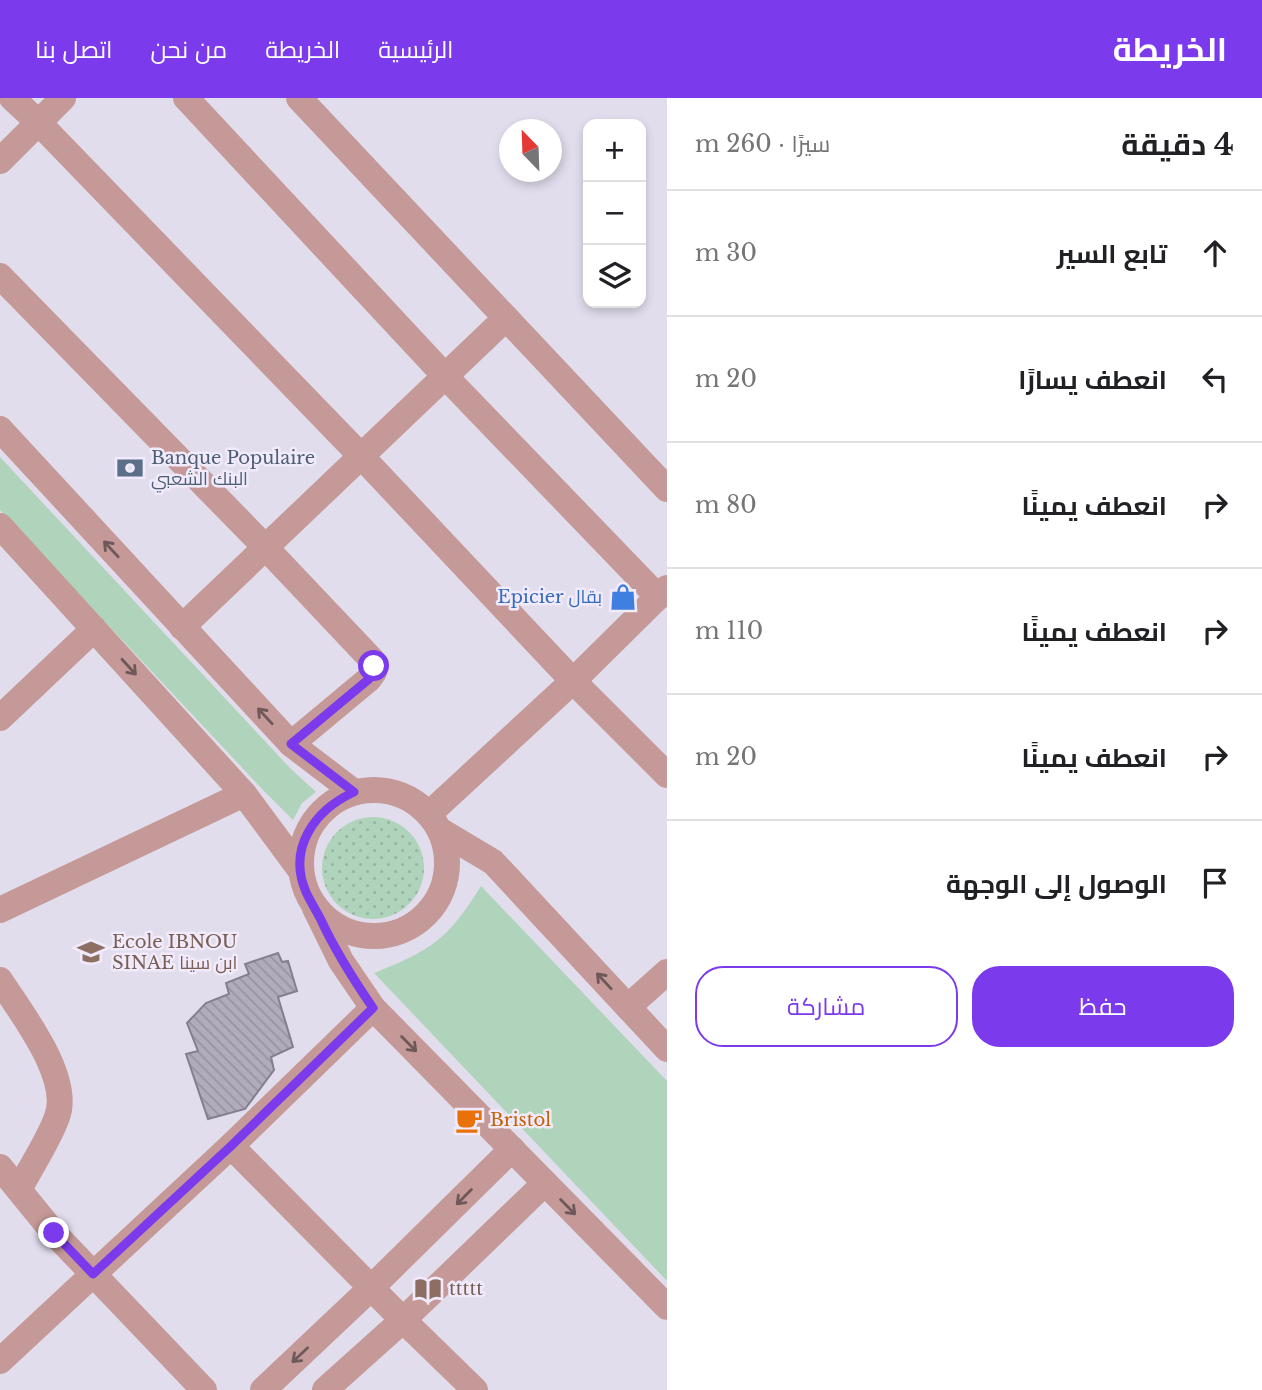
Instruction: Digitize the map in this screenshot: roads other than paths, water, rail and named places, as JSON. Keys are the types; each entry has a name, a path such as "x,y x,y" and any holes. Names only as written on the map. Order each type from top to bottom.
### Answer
{"street":[{"path":"12,98 362,457 573,681 667,775"},
{"path":"0,161 63,98"},
{"path":"186,98 444,375 662,593 435,822"},
{"path":"299,98 667,489"},
{"path":"0,276 372,660 374,672 369,679 291,744"},
{"path":"182,626 506,318"},
{"path":"0,429 291,744 354,792"},
{"path":"0,526 244,794 301,871"},
{"path":"0,718 94,629"},
{"path":"667,1049 493,862 435,822 414,801 395,793 374,790 354,792 327,807 308,831 301,851 305,891 341,961 373,1008 667,1307"},
{"path":"0,910 244,794"},
{"path":"315,908 333,925 355,934 378,937 402,932 422,919 438,901 446,878 447,854 435,822"},
{"path":"628,1007 667,972"},
{"path":"0,980 40,1044 59,1091 57,1116 19,1189"},
{"path":"0,1361 231,1146 373,1008"},
{"path":"231,1146 475,1390"},
{"path":"263,1390 512,1149"},
{"path":"0,1167 54,1233 204,1390"},
{"path":"325,1390 403,1320 545,1183"}],"place":[{"name":"Banque Populaire البنك الشعبي","path":"130,468"},
{"name":"Epicier بقال","path":"623,597"},
{"name":"Ecole IBNOU SINAE ابن سينا","path":"91,952"},
{"name":"Bristol","path":"469,1120"},
{"name":"ttttt","path":"428,1289"}]}
